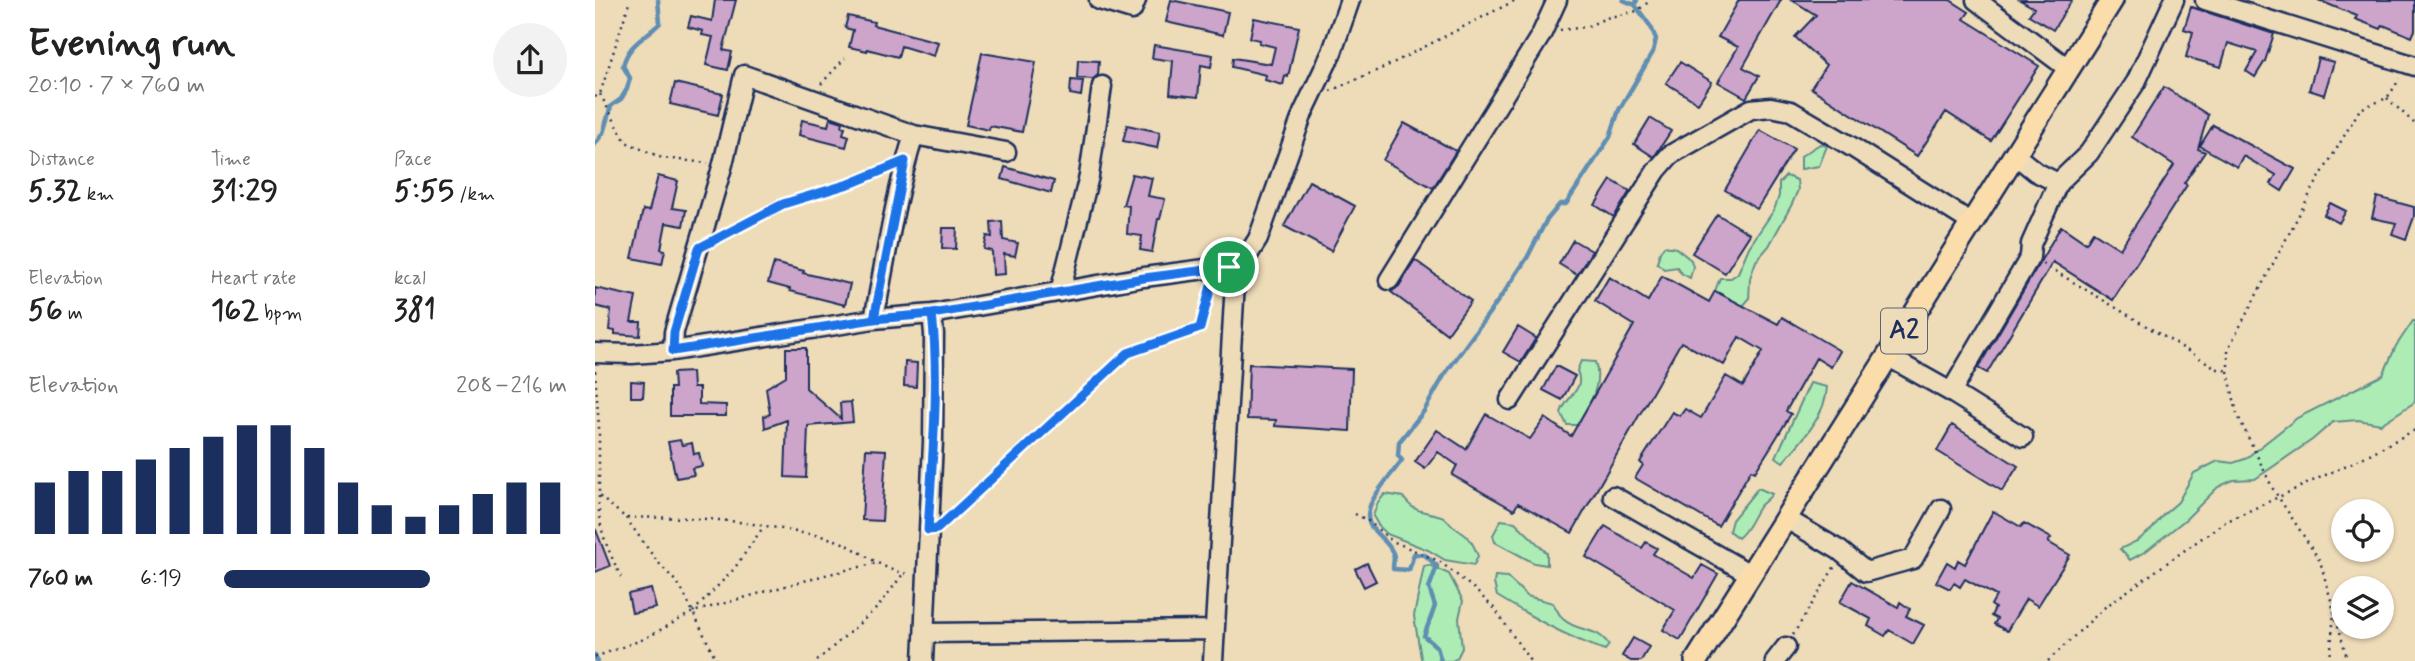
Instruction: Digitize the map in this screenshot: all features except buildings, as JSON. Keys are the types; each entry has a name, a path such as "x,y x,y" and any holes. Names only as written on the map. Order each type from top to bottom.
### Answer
{"main road":[{"name":"A2","path":"1696,661 2112,0"}],"street":[{"path":"1100,0 1132,10 1136,0"},
{"path":"595,353 673,351 874,319 932,314 1144,278 1233,266 1247,258 1258,239 1303,113 1332,52 1350,0"},
{"path":"1389,281 1543,29 1557,0"},
{"path":"1976,0 2069,69"},
{"path":"1951,392 2030,257 2031,244 2058,183 2089,152 2136,82 2173,0"},
{"path":"2205,0 2408,64"},
{"path":"673,351 674,332 723,164 744,75 914,135 1006,152"},
{"path":"1061,292 1089,176 1102,86"},
{"path":"1510,400 1657,170 1670,155 1751,109 1771,107 1791,111 1972,223"},
{"path":"874,319 905,161 914,135"},
{"path":"2015,155 2036,172 2058,183"},
{"path":"1213,661 1222,528 1233,266"},
{"path":"923,661 933,442 935,334 932,314"},
{"path":"1888,356 2023,437"},
{"path":"1613,496 1750,574"},
{"path":"1785,518 1843,554 1866,572 1913,559 1941,509"},
{"path":"925,633 1214,630"}],"path":[{"path":"595,97 600,94 630,0"},
{"path":"1312,93 1322,94 1361,79 1516,0"},
{"path":"1543,29 1586,27 1606,18 1637,11 1651,0"},
{"path":"806,99 845,58"},
{"path":"2331,598 2320,561 2279,498 2237,414 2228,371 2228,349 2311,192 2360,109 2387,98 2408,64"},
{"path":"600,94 626,142 662,158 723,164"},
{"path":"2387,98 2415,124"},
{"path":"699,248 783,204 852,183 905,161"},
{"path":"2030,257 2218,369 2228,371"},
{"path":"928,530 937,529 1128,353 1200,328 1211,286 1233,266"},
{"path":"595,371 599,427 598,513 602,537 621,578"},
{"path":"2047,661 2105,607 2223,523 2415,430"},
{"path":"599,496 626,518 656,560 680,586 717,661"},
{"path":"1355,514 1367,520 1392,541 1439,561 1473,588 1495,609 1530,661"},
{"path":"626,518 677,516 765,525 838,540 877,563 903,574 927,576"},
{"path":"693,612 734,569 765,525"},
{"path":"1781,654 1843,554"},
{"path":"595,657 644,639 693,612 877,563"},
{"path":"817,661 878,607 903,574"},
{"path":"2330,661 2332,639"},
{"path":"2342,639 2348,661"}],"green space":[{"path":"1820,144 1827,146 1819,166 1801,169 1801,156"},
{"path":"1786,176 1797,180 1798,190 1769,246 1756,261 1750,278 1749,299 1743,306 1715,291 1720,278 1731,278 1738,273 1749,247 1774,210 1779,196 1779,183"},
{"path":"1664,246 1676,248 1691,260 1693,267 1690,278 1677,267 1664,269 1657,263"},
{"path":"2413,321 2415,402 2381,424 2358,420 2333,422 2312,440 2255,479 2233,480 2218,487 2186,519 2145,552 2130,560 2120,549 2137,541 2152,529 2178,502 2194,473 2218,461 2233,463 2245,459 2297,418 2383,375 2396,346"},
{"path":"1581,361 1595,362 1596,387 1577,425 1567,425 1561,413 1579,383 1577,371"},
{"path":"1810,383 1827,387 1826,397 1812,427 1783,462 1776,457"},
{"path":"1758,488 1772,494 1759,507 1738,538 1729,531 1732,520"},
{"path":"1385,494 1403,497 1416,509 1445,518 1471,542 1478,556 1474,565 1445,560 1428,550 1387,534 1373,516 1378,502"},
{"path":"1501,520 1515,522 1547,553 1547,565 1534,563 1495,542 1493,535"},
{"path":"1429,565 1449,574 1463,601 1459,618 1462,648 1457,658 1452,661 1422,661 1421,658 1414,616 1424,566"},
{"path":"1495,576 1507,577 1527,596 1553,603 1569,623 1599,635 1609,645 1605,650 1577,639 1497,596"}],"waterway":[{"path":"595,144 603,133 611,106 621,99 627,89 630,78 623,66 625,58 638,42 660,23 658,0"},
{"path":"1623,0 1635,5"},
{"path":"1441,661 1437,647 1424,636 1435,606 1429,588 1437,566 1425,555 1414,554 1409,570 1393,569 1393,553 1371,527 1368,514 1370,506 1402,460 1398,456 1399,442 1424,411 1445,374 1527,258 1546,221 1560,204 1566,204 1610,137 1619,110 1653,52 1656,39 1635,5 1637,0"},
{"path":"595,655 597,661"}],"route":[{"path":"1229,267 1144,278 932,314 874,319 673,351 674,332 699,248 783,204 852,183 905,161 874,319 932,314 935,334 928,530 937,529 1128,353 1200,328 1211,286 1229,267"}]}
